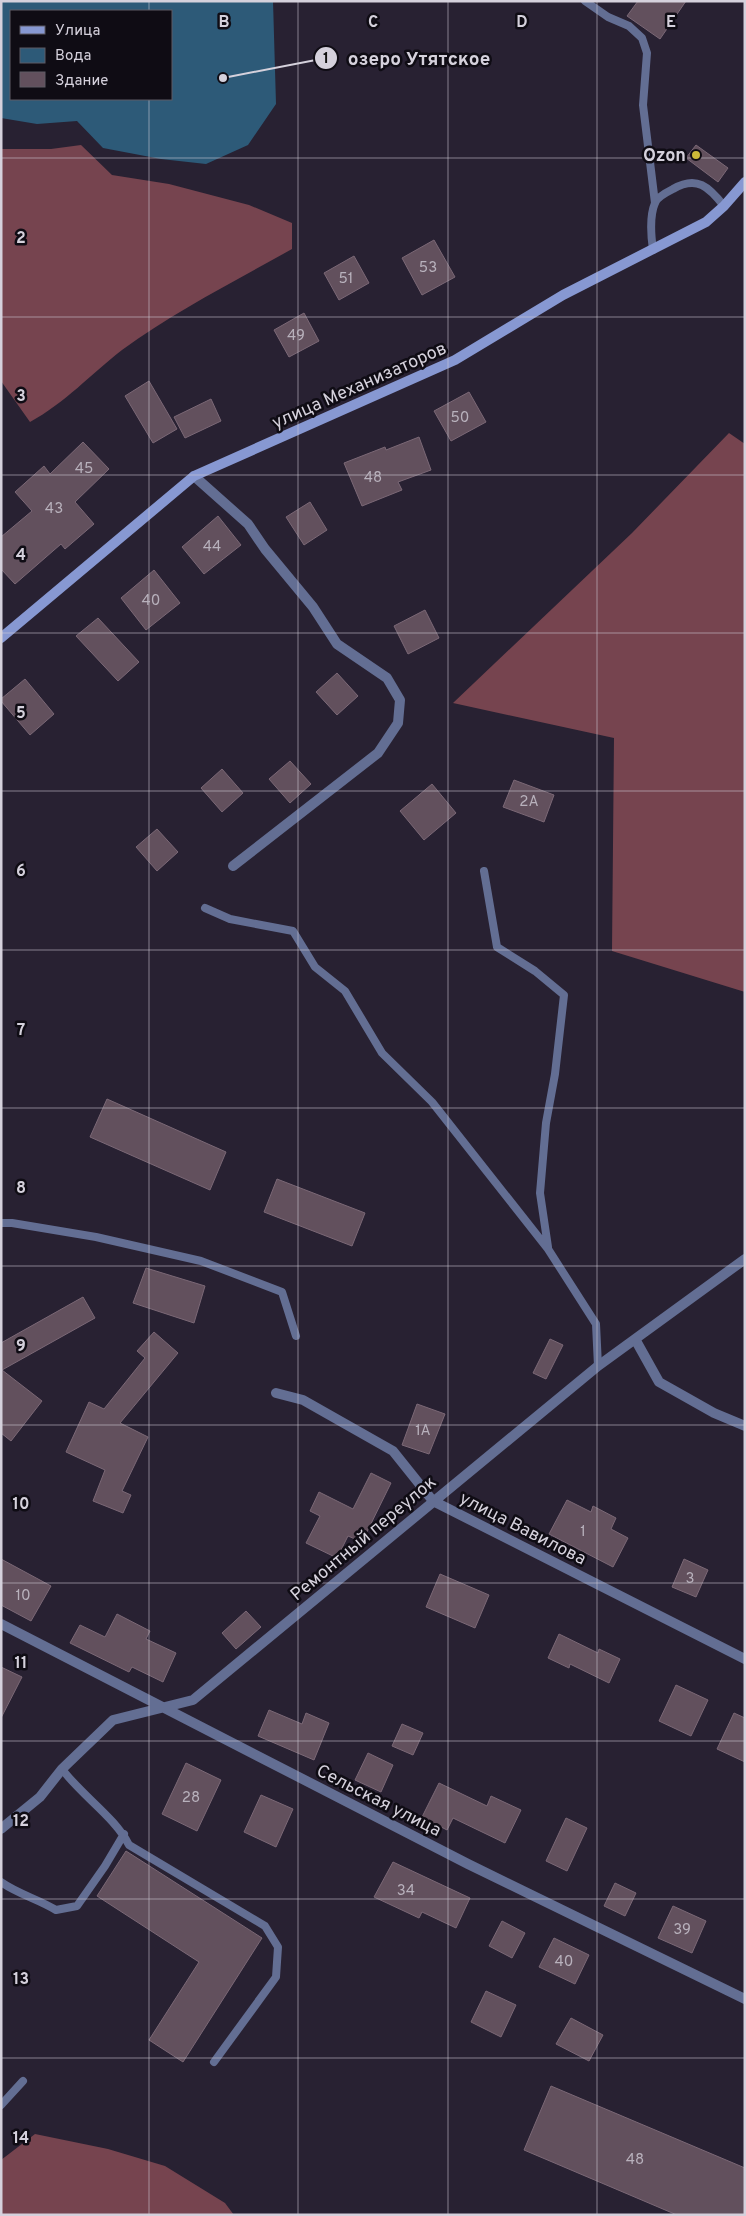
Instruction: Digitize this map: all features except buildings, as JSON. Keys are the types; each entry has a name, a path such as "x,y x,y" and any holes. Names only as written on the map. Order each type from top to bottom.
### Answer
{"street":[{"name":"улица Механизаторов","path":"1,638 194,476 455,360 562,295 706,222 724,206 745,182"},
{"path":"194,476 248,524 265,549 313,607 338,644 387,678 400,700 398,723 378,753 233,866"},
{"name":"Ремонтный переулок","path":"1,1829 40,1796 62,1769 113,1720 193,1700 598,1366 745,1259"},
{"path":"635,1339 659,1382 714,1413 745,1426"},
{"name":"улица Вавилова","path":"276,1393 303,1400 393,1452 433,1501 745,1659"},
{"name":"Сельская улица","path":"1,1624 468,1864 745,1999"}],"lane":[{"path":"585,1 608,17 629,26 642,38 647,53 642,105 655,203 651,233 653,250"},
{"path":"655,203 664,193 685,182 701,184 714,193 724,206"},
{"path":"484,871 497,947 535,971 564,995 556,1074 546,1123 540,1193 548,1248"},
{"path":"205,908 230,919 293,931 315,967 344,991 382,1053 432,1102 548,1248 596,1324 598,1366"},
{"path":"1,1223 12,1223 96,1237 201,1261 282,1292 296,1336"},
{"path":"62,1769 75,1786 124,1834 129,1845 265,1926 278,1947 276,1977 214,2062"},
{"path":"1,1882 16,1893 40,1900 56,1910 77,1906 105,1866 124,1834"},
{"path":"1,2105 23,2082"}],"shaded area":[{"path":"81,145 112,175 169,184 249,205 292,223 292,249 163,322 122,350 55,406 30,422 1,381 1,149 51,149"},
{"path":"729,433 745,444 745,992 612,951 614,738 453,703 632,533"},
{"path":"35,2134 108,2149 165,2166 225,2203 234,2215 1,2215 1,2160"}],"water":[{"path":"1,1 273,1 276,104 248,145 206,164 161,159 103,148 77,121 37,124 1,118"}],"place":[{"name":"озеро Утятское","path":"223,78"},
{"name":"Ozon","path":"696,155"}]}
